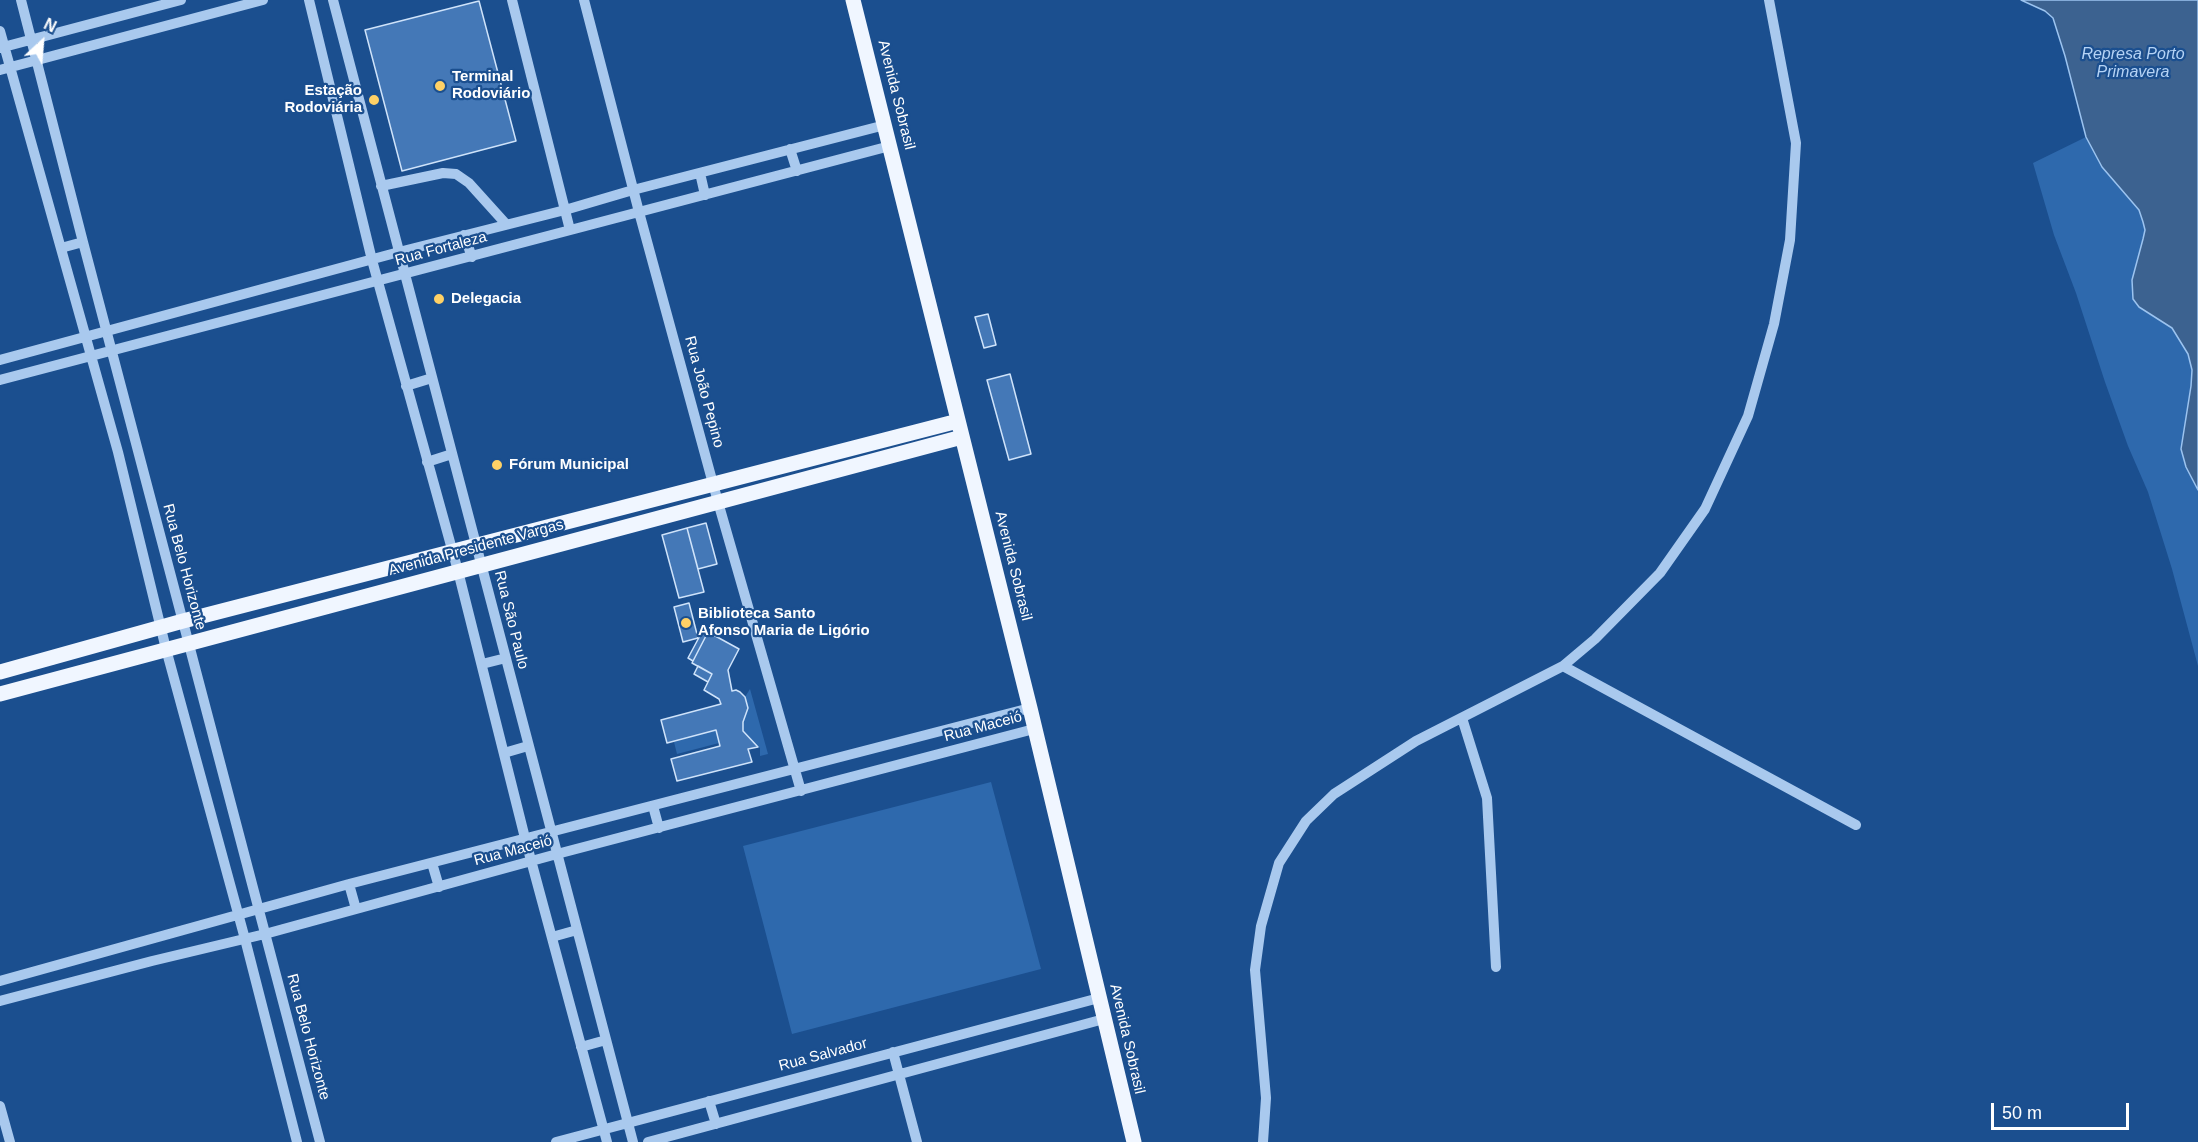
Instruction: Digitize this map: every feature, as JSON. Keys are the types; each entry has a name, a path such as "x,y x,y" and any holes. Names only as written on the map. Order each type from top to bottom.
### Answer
{"main road":[{"name":"Avenida Sobrasil","path":"853,0 1134,1142"},
{"name":"Avenida Presidente Vargas","path":"0,672 183,621 958,421"},
{"name":"Avenida Presidente Vargas","path":"0,694 962,437"}],"street":[{"name":"Rua Belo Horizonte","path":"21,0 320,1142"},
{"path":"2,48 181,0"},
{"path":"5,68 228,4 263,0"},
{"path":"309,0 372,260 458,572 531,862 607,1142"},
{"name":"Rua São Paulo","path":"333,0 633,1142"},
{"path":"512,0 570,230"},
{"name":"Rua João Pepino","path":"584,0 718,502 801,790"},
{"path":"1263,1142 1266,1098 1255,970 1261,926 1279,863 1306,821 1334,794 1416,741 1563,666 1595,639 1660,573 1705,509 1748,416 1774,324 1790,240 1796,143 1768,0"},
{"path":"116,17 122,36"},
{"path":"0,31 5,68 61,248 118,452 166,649 245,939 297,1142"},
{"name":"Rua Fortaleza","path":"0,360 399,252 885,125"},
{"name":"Rua Fortaleza","path":"0,380 890,146"},
{"path":"790,149 797,171"},
{"path":"381,186 443,173 456,174 469,183 506,224"},
{"path":"700,173 705,195"},
{"path":"464,235 471,256"},
{"path":"61,248 83,242"},
{"path":"276,285 282,306"},
{"path":"197,306 203,326"},
{"path":"406,386 432,378"},
{"path":"118,452 137,448"},
{"path":"427,462 452,454"},
{"path":"138,533 159,529"},
{"path":"482,664 506,658"},
{"path":"1563,666 1856,825"},
{"name":"Rua Maceió","path":"0,981 258,908 1029,708"},
{"path":"1462,718 1487,798 1496,967"},
{"name":"Rua Maceió","path":"0,1001 265,934 557,854 1034,729"},
{"path":"193,745 214,740"},
{"path":"504,753 528,746"},
{"path":"653,806 659,828"},
{"path":"214,823 234,817"},
{"path":"432,863 439,887"},
{"path":"349,884 356,909"},
{"path":"552,937 577,930"},
{"path":"147,939 152,961"},
{"path":"44,968 50,989"},
{"name":"Rua Salvador","path":"556,1142 1099,998"},
{"path":"648,1142 1104,1019"},
{"path":"270,1034 290,1029"},
{"path":"581,1047 606,1040"},
{"path":"893,1052 917,1142"},
{"path":"709,1101 716,1124"},
{"path":"0,1106 10,1142"}],"shaded area":[{"path":"2086,137 2102,167 2139,210 2143,222 2145,230 2132,280 2139,307 2172,328 2188,354 2192,370 2181,449 2186,467 2198,490 2198,666 2172,569 2148,492 2128,446 2105,382 2054,235 2033,163"},
{"path":"750,689 768,754 760,756 760,748 754,745 743,731 743,722 748,708 745,697"},
{"path":"716,730 719,743 677,754 674,742"},
{"path":"991,782 1041,969 792,1034 743,846"}],"water":[{"name":"Represa Porto Primavera","path":"2021,0 2198,0 2198,490 2186,467 2181,449 2191,386 2192,370 2188,354 2172,328 2139,307 2133,299 2132,280 2145,230 2139,210 2102,167 2086,137 2053,18 2045,11"}],"building":[{"name":"Terminal Rodoviário","path":"479,1 516,141 402,171 365,30"},
{"path":"988,314 996,345 984,348 975,317"},
{"path":"1010,374 1031,454 1009,460 987,380"},
{"path":"706,523 717,564 698,569 687,528"},
{"path":"687,528 704,592 679,598 662,535"},
{"name":"Biblioteca Santo Afonso Maria de Ligório","path":"689,603 698,638 683,642 674,607"},
{"path":"703,630 708,632 693,661 688,658"},
{"path":"708,632 739,649 728,670 732,691 736,690 745,697 748,708 743,722 743,731 758,747 748,749 752,762 677,781 671,759 720,746 716,730 667,743 661,720 721,704 719,699 704,690 712,674 692,663"},
{"path":"698,666 712,674 708,682 694,674"}],"place":[{"name":"Terminal Rodoviário","path":"440,86"},
{"name":"Estação Rodoviária","path":"374,100"},
{"name":"Delegacia","path":"439,299"},
{"name":"Fórum Municipal","path":"497,465"},
{"name":"Biblioteca Santo Afonso Maria de Ligório","path":"686,623"}]}
